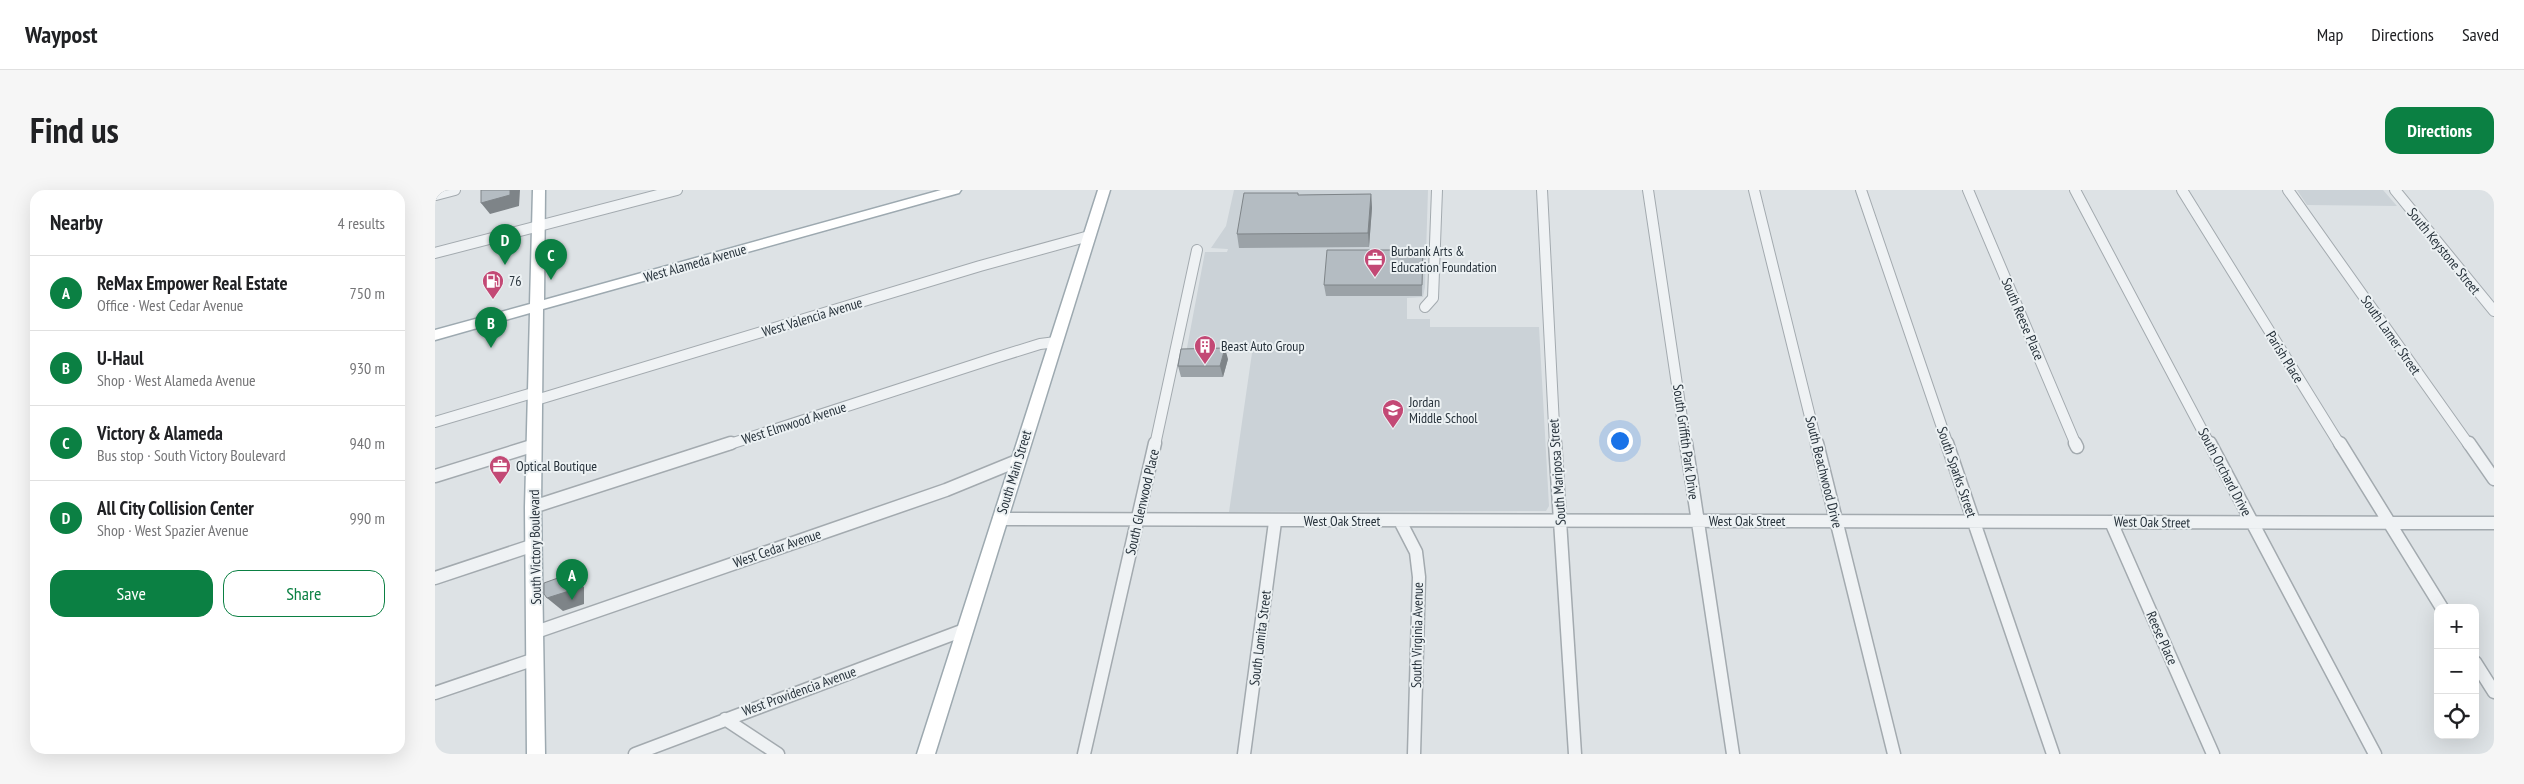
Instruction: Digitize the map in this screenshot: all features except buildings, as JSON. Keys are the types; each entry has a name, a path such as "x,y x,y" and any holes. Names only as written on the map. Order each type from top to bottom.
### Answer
{"main road":[{"name":"South Victory Boulevard","path":"536,754 533,507 536,396 535,307 539,190"},
{"name":"South Main Street","path":"926,754 1103,190"},
{"name":"West Alameda Avenue","path":"435,335 948,191"}],"street":[{"path":"436,195 455,190"},
{"path":"435,253 677,190"},
{"path":"1425,307 1433,298 1437,190"},
{"name":"South Mariposa Street","path":"1542,190 1575,754"},
{"name":"South Griffith Park Drive","path":"1648,190 1733,754"},
{"name":"South Beachwood Drive","path":"1754,190 1894,754"},
{"name":"South Sparks Street","path":"1861,190 2053,754"},
{"name":"South Reese Place","path":"1968,190 2077,448"},
{"name":"South Orchard Drive","path":"2075,190 2375,754"},
{"name":"Parish Place","path":"2182,190 2440,604"},
{"name":"South Lamer Street","path":"2288,190 2494,479"},
{"name":"South Keystone Street","path":"2395,190 2494,311"},
{"name":"West Valencia Avenue","path":"435,422 536,396 1089,236"},
{"name":"South Glenwood Place","path":"1084,754 1197,250"},
{"name":"West Elmwood Avenue","path":"533,507 995,358 1045,343 1056,342"},
{"path":"435,476 535,445"},
{"name":"West Cedar Avenue","path":"536,632 946,490 1017,461"},
{"name":"West Oak Street","path":"999,520 2494,523"},
{"name":"South Virginia Avenue","path":"1400,521 1416,552 1419,577 1414,754"},
{"name":"South Lomita Street","path":"1244,754 1275,522"},
{"name":"Reese Place","path":"2111,522 2213,754"},
{"path":"435,578 534,545"},
{"name":"West Providencia Avenue","path":"635,754 964,630"},
{"path":"435,693 535,659"},
{"path":"2479,668 2494,692"},
{"path":"725,719 778,754"}],"shaded area":[{"name":"Jordan Middle School","path":"1234,190 1428,190 1425,287 1423,297 1407,298 1407,319 1430,319 1430,327 1539,327 1549,506 1546,511 1229,512 1252,353 1186,353 1205,252 1227,252 1228,249 1211,248 1226,226"},
{"path":"2297,190 2383,190 2397,206 2307,205"}],"place":[{"name":"All City Collision Center","path":"505,265"},
{"name":"Burbank Arts & Education Foundation","path":"1375,278"},
{"name":"Victory & Alameda","path":"551,280"},
{"name":"76","path":"493,300"},
{"name":"U-Haul","path":"491,348"},
{"name":"Beast Auto Group","path":"1205,365"},
{"name":"Jordan Middle School","path":"1393,429"},
{"name":"Optical Boutique","path":"500,485"},
{"name":"ReMax Empower Real Estate","path":"572,600"}]}
